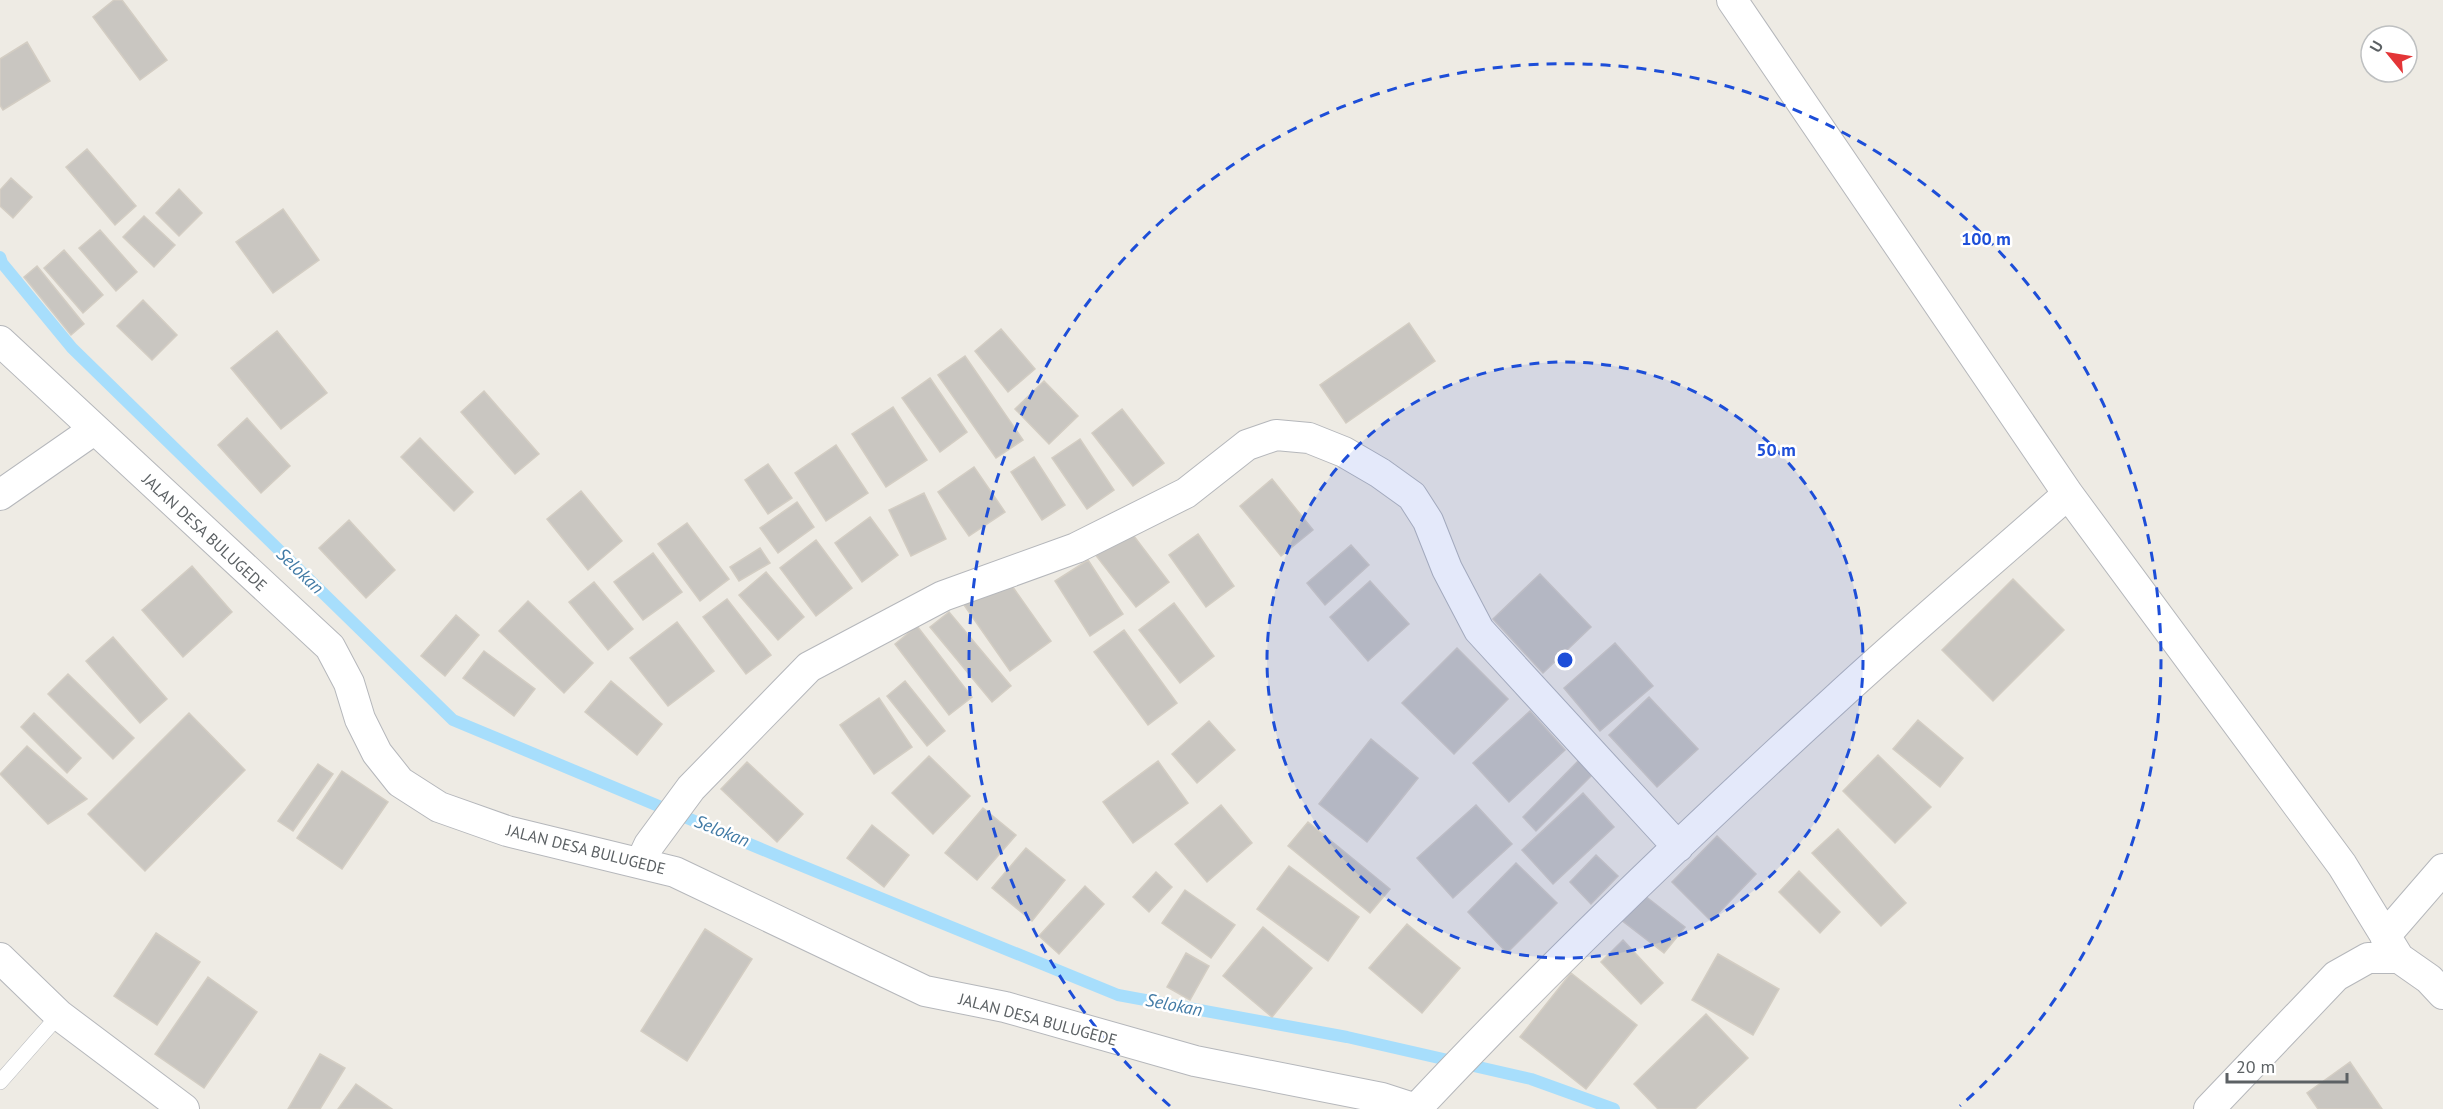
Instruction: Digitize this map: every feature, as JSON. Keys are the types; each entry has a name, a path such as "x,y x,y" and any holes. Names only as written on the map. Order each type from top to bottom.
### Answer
{"street":[{"path":"1732,0 2068,494 2342,865 2392,947 2443,994"},
{"name":"JALAN DESA BULUGEDE","path":"0,341 330,647 349,682 360,719 377,753 400,782 439,807 507,831 645,854 675,872 926,991 1005,1007 1195,1061 1378,1103 1416,1109"},
{"path":"0,495 95,429"},
{"path":"645,854 691,788 809,668 943,596 1076,548 1186,493 1247,445 1276,435 1309,438 1344,452 1380,473 1412,496 1428,521 1447,569 1479,630 1678,847"},
{"path":"1416,1109 1514,1005 1678,847 1837,698 2068,494"},
{"path":"2209,1109 2336,976 2392,947 2443,869"},
{"path":"0,958 59,1015 184,1109"}],"lane":[{"path":"0,1082 59,1015"}],"building":[{"path":"114,0 122,0 167,60 140,80 93,17"},
{"path":"27,42 50,81 3,110 0,105 0,59"},
{"path":"87,149 136,206 115,225 66,167"},
{"path":"11,178 32,197 13,218 0,206 0,190"},
{"path":"179,189 202,213 179,236 156,213"},
{"path":"283,209 319,260 273,293 236,242"},
{"path":"144,216 175,245 154,267 123,237"},
{"path":"100,230 137,272 116,291 79,248"},
{"path":"64,250 103,295 83,313 44,268"},
{"path":"37,266 84,324 71,335 24,277"},
{"path":"143,300 177,335 152,360 117,326"},
{"path":"1409,323 1435,361 1346,423 1320,385"},
{"path":"1001,329 1035,369 1008,392 975,351"},
{"path":"277,331 327,393 281,429 231,368"},
{"path":"965,356 1023,440 996,458 938,375"},
{"path":"930,378 967,432 940,452 902,398"},
{"path":"1044,381 1078,416 1049,444 1015,409"},
{"path":"484,391 539,454 515,474 461,412"},
{"path":"893,407 927,460 886,487 852,434"},
{"path":"1122,409 1164,463 1133,486 1092,433"},
{"path":"247,418 290,466 261,493 218,445"},
{"path":"420,438 473,492 454,511 401,457"},
{"path":"1080,439 1114,490 1087,509 1052,458"},
{"path":"836,445 868,493 826,521 795,473"},
{"path":"1034,457 1065,505 1042,520 1011,472"},
{"path":"768,464 792,498 768,514 745,480"},
{"path":"974,467 1005,512 969,536 938,492"},
{"path":"1272,479 1313,530 1281,556 1240,506"},
{"path":"581,491 622,541 588,570 547,519"},
{"path":"924,493 946,539 911,556 889,510"},
{"path":"797,502 814,527 778,553 760,528"},
{"path":"870,517 898,555 862,582 835,543"},
{"path":"349,520 395,570 366,598 319,548"},
{"path":"687,523 729,579 700,601 658,544"},
{"path":"1127,527 1169,582 1136,607 1094,553"},
{"path":"1198,534 1234,586 1206,607 1169,555"},
{"path":"816,540 852,588 816,616 780,568"},
{"path":"1351,545 1369,565 1325,605 1307,583"},
{"path":"760,548 770,563 739,581 730,567"},
{"path":"653,553 682,592 643,620 614,582"},
{"path":"1088,560 1123,614 1090,636 1055,581"},
{"path":"192,566 232,612 183,657 142,610"},
{"path":"766,572 804,617 778,640 739,595"},
{"path":"1540,574 1591,627 1543,673 1493,619"},
{"path":"1005,576 1051,641 1010,671 964,605"},
{"path":"2013,579 2064,630 1993,701 1942,650"},
{"path":"1370,581 1409,624 1368,661 1330,617"},
{"path":"594,582 633,629 608,650 569,602"},
{"path":"727,599 771,655 746,674 703,617"},
{"path":"528,601 593,663 564,693 499,631"},
{"path":"1174,603 1214,656 1180,683 1139,630"},
{"path":"949,612 1011,686 992,702 930,627"},
{"path":"456,615 479,635 445,676 421,656"},
{"path":"677,622 714,671 668,706 630,658"},
{"path":"917,626 972,697 949,715 895,644"},
{"path":"1124,630 1177,703 1148,725 1094,652"},
{"path":"113,637 167,699 140,723 86,661"},
{"path":"1615,643 1653,686 1600,731 1564,688"},
{"path":"1457,648 1508,699 1454,754 1402,703"},
{"path":"484,651 535,689 514,716 463,678"},
{"path":"68,674 134,738 113,759 48,694"},
{"path":"611,681 662,724 637,755 585,712"},
{"path":"905,681 945,731 927,746 887,696"},
{"path":"1649,697 1698,749 1657,787 1609,735"},
{"path":"879,698 912,747 874,774 840,725"},
{"path":"1530,711 1565,750 1509,802 1473,763"},
{"path":"34,713 81,758 67,773 21,727"},
{"path":"189,713 245,770 145,871 88,814"},
{"path":"1918,720 1963,758 1940,787 1893,749"},
{"path":"1209,721 1235,750 1197,783 1172,754"},
{"path":"1371,739 1418,778 1367,842 1319,804"},
{"path":"27,746 87,799 48,824 0,774"},
{"path":"1587,752 1601,766 1536,831 1523,817"},
{"path":"1878,755 1931,807 1895,843 1843,791"},
{"path":"929,756 970,796 933,834 892,793"},
{"path":"1158,761 1188,803 1133,843 1103,802"},
{"path":"747,762 803,814 777,842 721,789"},
{"path":"318,764 333,774 293,831 278,821"},
{"path":"342,771 388,802 342,869 297,838"},
{"path":"1583,793 1614,827 1553,884 1522,850"},
{"path":"1221,805 1252,843 1207,882 1175,844"},
{"path":"1476,805 1512,844 1453,898 1417,858"},
{"path":"983,808 1016,835 977,880 945,853"},
{"path":"1308,822 1390,889 1370,913 1288,846"},
{"path":"872,825 909,855 884,887 847,858"},
{"path":"1838,829 1906,903 1881,926 1812,853"},
{"path":"1717,836 1756,874 1711,921 1672,882"},
{"path":"1026,848 1065,880 1032,921 992,888"},
{"path":"1596,855 1618,876 1591,904 1570,882"},
{"path":"1516,863 1557,903 1507,953 1468,912"},
{"path":"1289,866 1359,917 1328,961 1257,909"},
{"path":"1799,871 1840,912 1820,933 1779,892"},
{"path":"1156,872 1172,887 1149,912 1133,897"},
{"path":"1085,886 1104,904 1059,954 1039,936"},
{"path":"1185,890 1235,925 1211,958 1162,923"},
{"path":"1640,892 1685,927 1664,953 1620,919"},
{"path":"1407,924 1460,968 1422,1013 1369,968"},
{"path":"1263,927 1312,968 1272,1017 1223,976"},
{"path":"705,929 752,959 687,1061 641,1031"},
{"path":"156,933 200,962 157,1025 114,996"},
{"path":"1623,940 1663,983 1641,1004 1601,962"},
{"path":"1186,953 1209,966 1190,1000 1167,987"},
{"path":"1718,954 1779,989 1753,1035 1692,1000"},
{"path":"1571,973 1637,1025 1586,1089 1520,1037"},
{"path":"208,977 257,1012 204,1088 155,1054"},
{"path":"1706,1014 1748,1058 1695,1109 1658,1109 1634,1084"},
{"path":"320,1054 345,1068 320,1109 288,1109"},
{"path":"2350,1062 2382,1109 2318,1109 2307,1093"},
{"path":"356,1084 392,1109 338,1109"}],"waterway":[{"name":"Selokan","path":"0,257 2,263 72,348 453,720 1118,995 1347,1037 1531,1079 1614,1109"}]}
